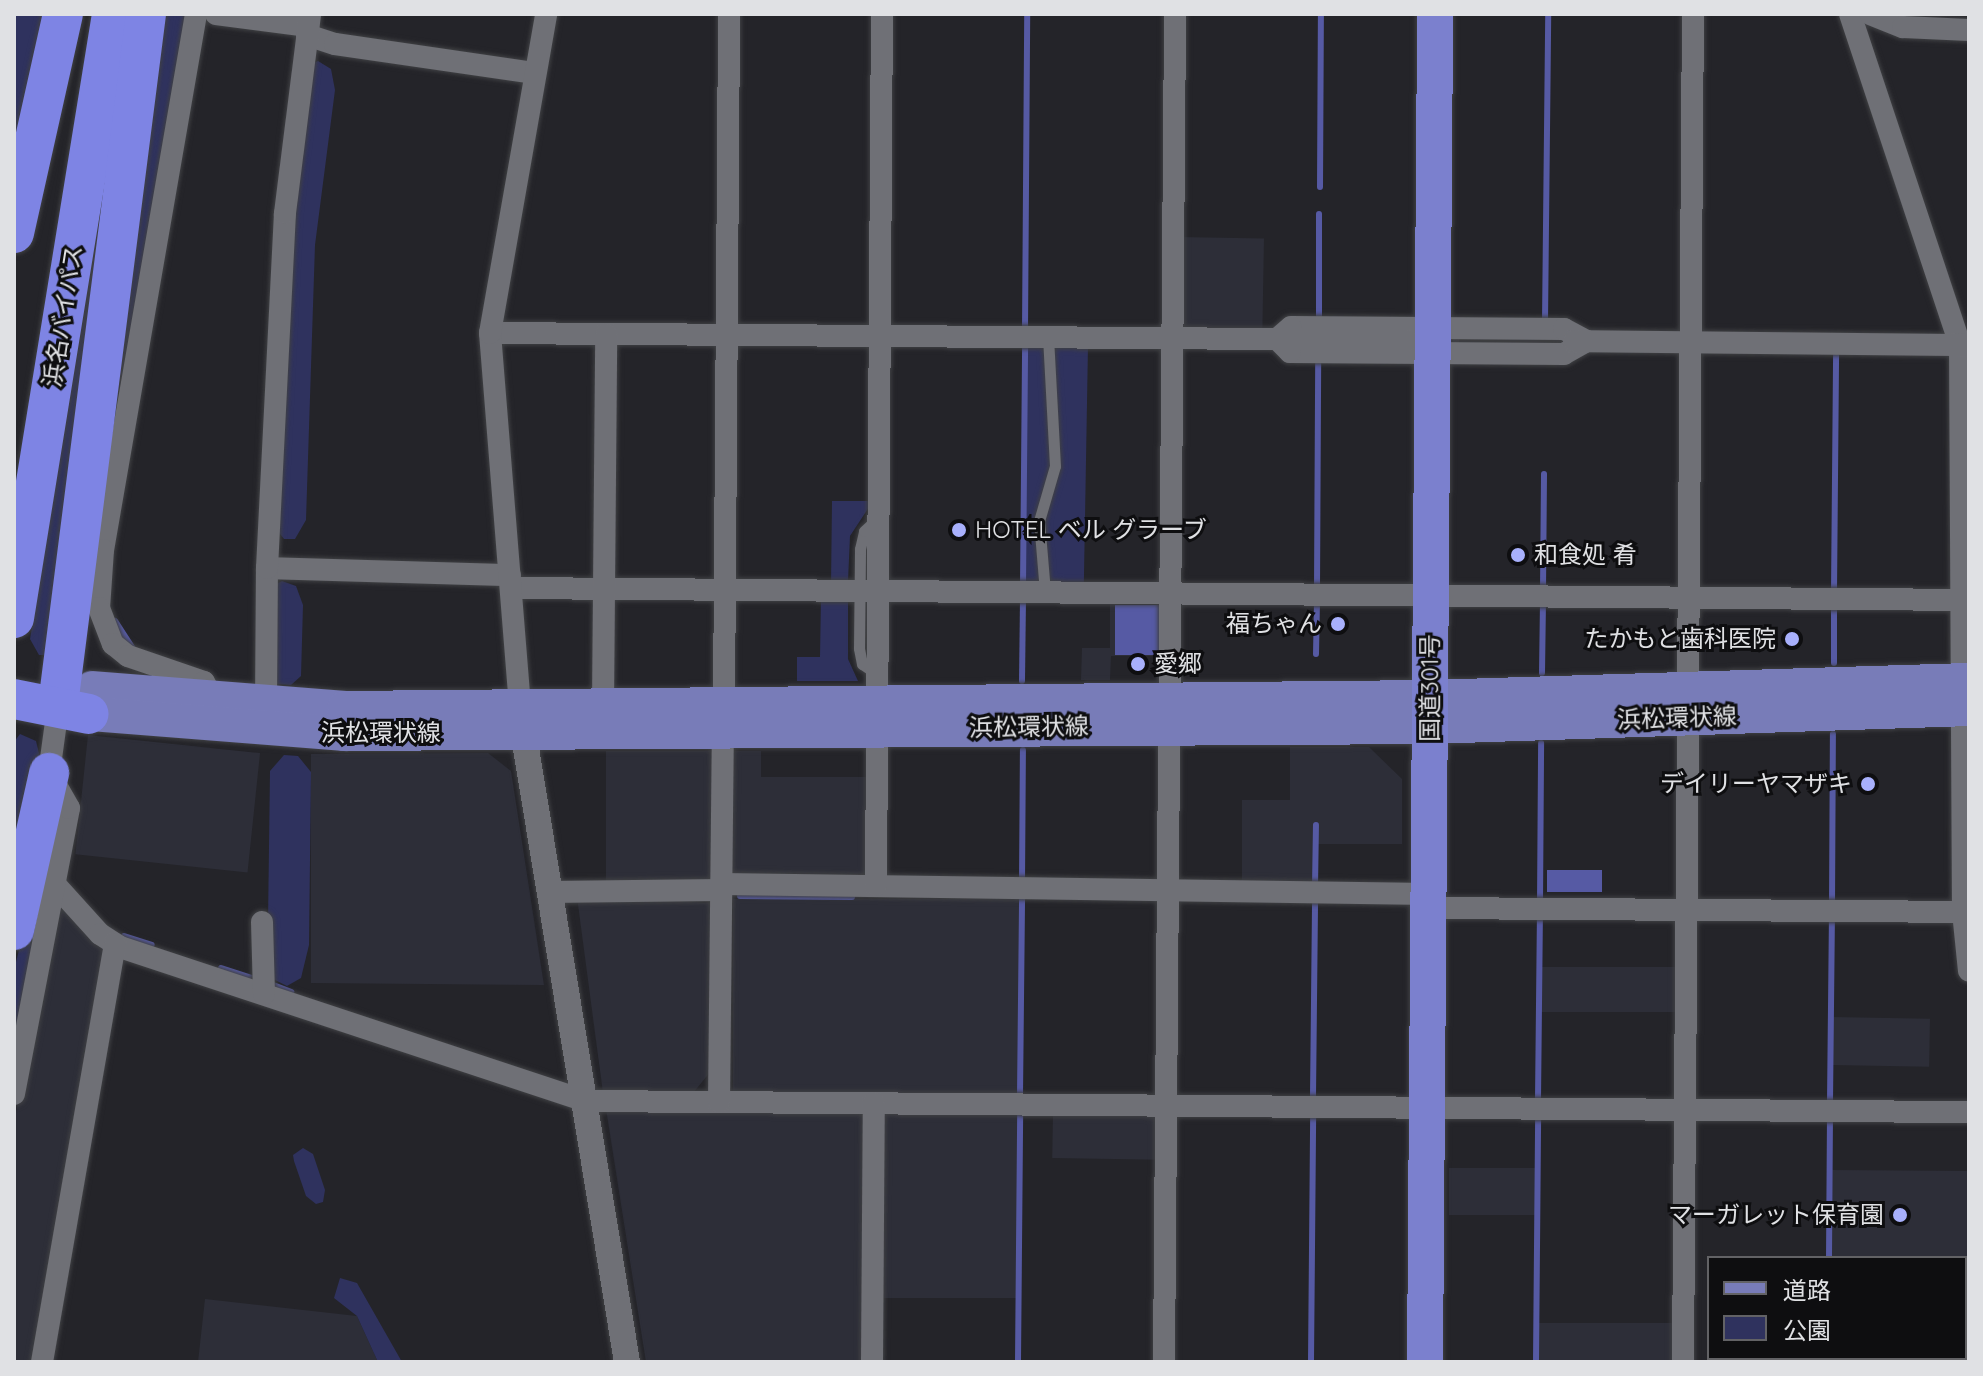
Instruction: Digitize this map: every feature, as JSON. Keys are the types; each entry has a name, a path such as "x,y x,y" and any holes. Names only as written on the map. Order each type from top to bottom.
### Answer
{"highway":[{"path":"14,233 63,14"},
{"name":"浜名バイパス","path":"14,448 85,14"},
{"name":"浜名バイパス","path":"14,618 112,14"},
{"path":"14,699 71,706 68,629 146,14"},
{"name":"国道301号","path":"1425,1362 1435,14"},
{"path":"14,930 49,773"}],"main road":[{"name":"浜松環状線","path":"71,706 303,733 521,719 723,717 877,702 1169,713 1430,712 1966,694"},
{"name":"浜松環状線","path":"71,706 210,700 521,719 603,705 723,717"}],"street":[{"path":"196,14 103,550 99,608 103,627 121,650 145,665 204,682 210,700"},
{"path":"216,14 308,25 335,44 535,73"},
{"path":"546,14 490,333 521,719 627,1362"},
{"path":"719,1102 729,14"},
{"path":"882,14 878,519 868,591 877,702 876,885 880,890 1168,892 1687,910 1966,912"},
{"path":"1164,1362 1175,14"},
{"path":"1683,1362 1693,14"},
{"path":"1850,14 1965,344 1966,912 1969,971"},
{"path":"1870,14 1903,27 1969,30"},
{"path":"266,705 267,568 285,213 308,25"},
{"path":"490,333 1277,339 1290,352 1433,340 1564,354 1587,341 1965,344"},
{"path":"603,705 606,334"},
{"path":"267,568 604,589 1966,600"},
{"path":"14,682 71,706 49,773 69,808 51,880 14,1094"},
{"path":"51,880 115,944 585,1101 1969,1112"},
{"path":"548,892 876,885"},
{"path":"262,922 264,994"},
{"path":"42,1362 115,944"},
{"path":"872,1362 874,1103"}],"lane":[{"path":"1045,592 1039,521 1055,466 1048,337"}],"shaded area":[{"path":"1179,237 1264,238 1262,332 1177,331"},
{"path":"1110,598 1161,599 1164,656 1111,656 1110,680 1081,680 1082,648 1110,648"},
{"path":"1115,605 1162,605 1162,655 1115,655"},
{"path":"88,735 260,753 248,872 75,854"},
{"path":"1290,747 1369,747 1402,779 1402,844 1317,844 1314,824 1313,889 1242,888 1242,800 1290,800"},
{"path":"606,751 717,751 717,884 606,884"},
{"path":"729,751 761,751 761,777 871,777 866,874 732,873"},
{"path":"488,753 511,771 544,985 311,983 311,754"},
{"path":"1547,870 1602,870 1602,892 1547,892"},
{"path":"577,897 712,903 711,1071 693,1093 603,1093"},
{"path":"58,899 108,954 36,1362 14,1362 14,1122"},
{"path":"733,899 1020,899 1020,1094 733,1094"},
{"path":"1541,967 1681,967 1681,1012 1541,1012"},
{"path":"1832,1017 1930,1019 1929,1067 1831,1065"},
{"path":"606,1109 864,1111 866,1362 646,1362"},
{"path":"879,1112 1019,1112 1019,1298 879,1298"},
{"path":"1053,1113 1160,1115 1159,1160 1052,1158"},
{"path":"1449,1168 1536,1168 1536,1215 1449,1215"},
{"name":"マーガレット保育園","path":"1831,1170 1969,1171 1969,1322 1967,1256 1830,1256"},
{"path":"205,1299 357,1316 378,1362 198,1362"},
{"path":"1538,1323 1678,1323 1678,1362 1538,1362"}],"green space":[{"path":"14,14 52,14 14,187"},
{"path":"157,14 188,14 102,516"},
{"path":"318,61 331,69 335,90 315,245 306,520 295,539 284,539 277,530 290,213 311,64"},
{"path":"99,225 46,655 39,655 30,639"},
{"path":"1026,345 1088,346 1084,588 1022,587"},
{"path":"832,501 873,501 850,536 848,581 831,585"},
{"path":"282,581 296,586 303,605 301,676 291,685 276,684 274,585"},
{"path":"821,596 848,601 848,659 858,681 797,681 797,657 820,657"},
{"path":"20,734 36,741 40,757 14,885 14,742"},
{"path":"284,755 298,756 311,772 309,945 301,978 287,986 271,978 268,922 270,771"},
{"path":"50,825 14,1063 14,970"},
{"path":"303,1148 313,1154 325,1190 323,1202 316,1204 306,1196 293,1155"},
{"path":"340,1278 357,1283 402,1362 378,1362 357,1316 334,1298"}],"waterway":[{"path":"1025,330 1027,14"},
{"path":"1320,187 1321,14"},
{"path":"1545,322 1548,14"},
{"path":"1319,214 1319,321"},
{"path":"1023,586 1025,342"},
{"path":"1834,593 1836,352"},
{"path":"1317,588 1318,360"},
{"path":"1543,590 1544,474"},
{"path":"1022,681 1023,599"},
{"path":"1316,654 1317,602"},
{"path":"1542,673 1543,603"},
{"path":"1834,604 1834,663"},
{"path":"115,621 133,649"},
{"path":"1832,906 1833,734"},
{"path":"1540,903 1541,743"},
{"path":"1022,882 1023,750"},
{"path":"1315,887 1316,825"},
{"path":"1020,1095 1022,895"},
{"path":"740,896 852,897"},
{"path":"1313,1097 1315,897"},
{"path":"1538,1100 1540,914"},
{"path":"1830,1102 1832,918"},
{"path":"124,936 152,945"},
{"path":"221,968 259,980"},
{"path":"268,983 291,992"},
{"path":"1018,1362 1020,1114"},
{"path":"1311,1362 1313,1116"},
{"path":"1536,1362 1538,1117"},
{"path":"1829,1256 1830,1119"}],"tunnel":[{"path":"1420,340 1459,340"}],"place":[{"name":"HOTEL ベル グラーブ","path":"959,530"},
{"name":"和食処 肴","path":"1518,555"},
{"name":"福ちゃん","path":"1338,624"},
{"name":"たかもと歯科医院","path":"1792,639"},
{"name":"愛郷","path":"1138,664"},
{"name":"デイリーヤマザキ","path":"1868,784"},
{"name":"マーガレット保育園","path":"1900,1215"}]}
